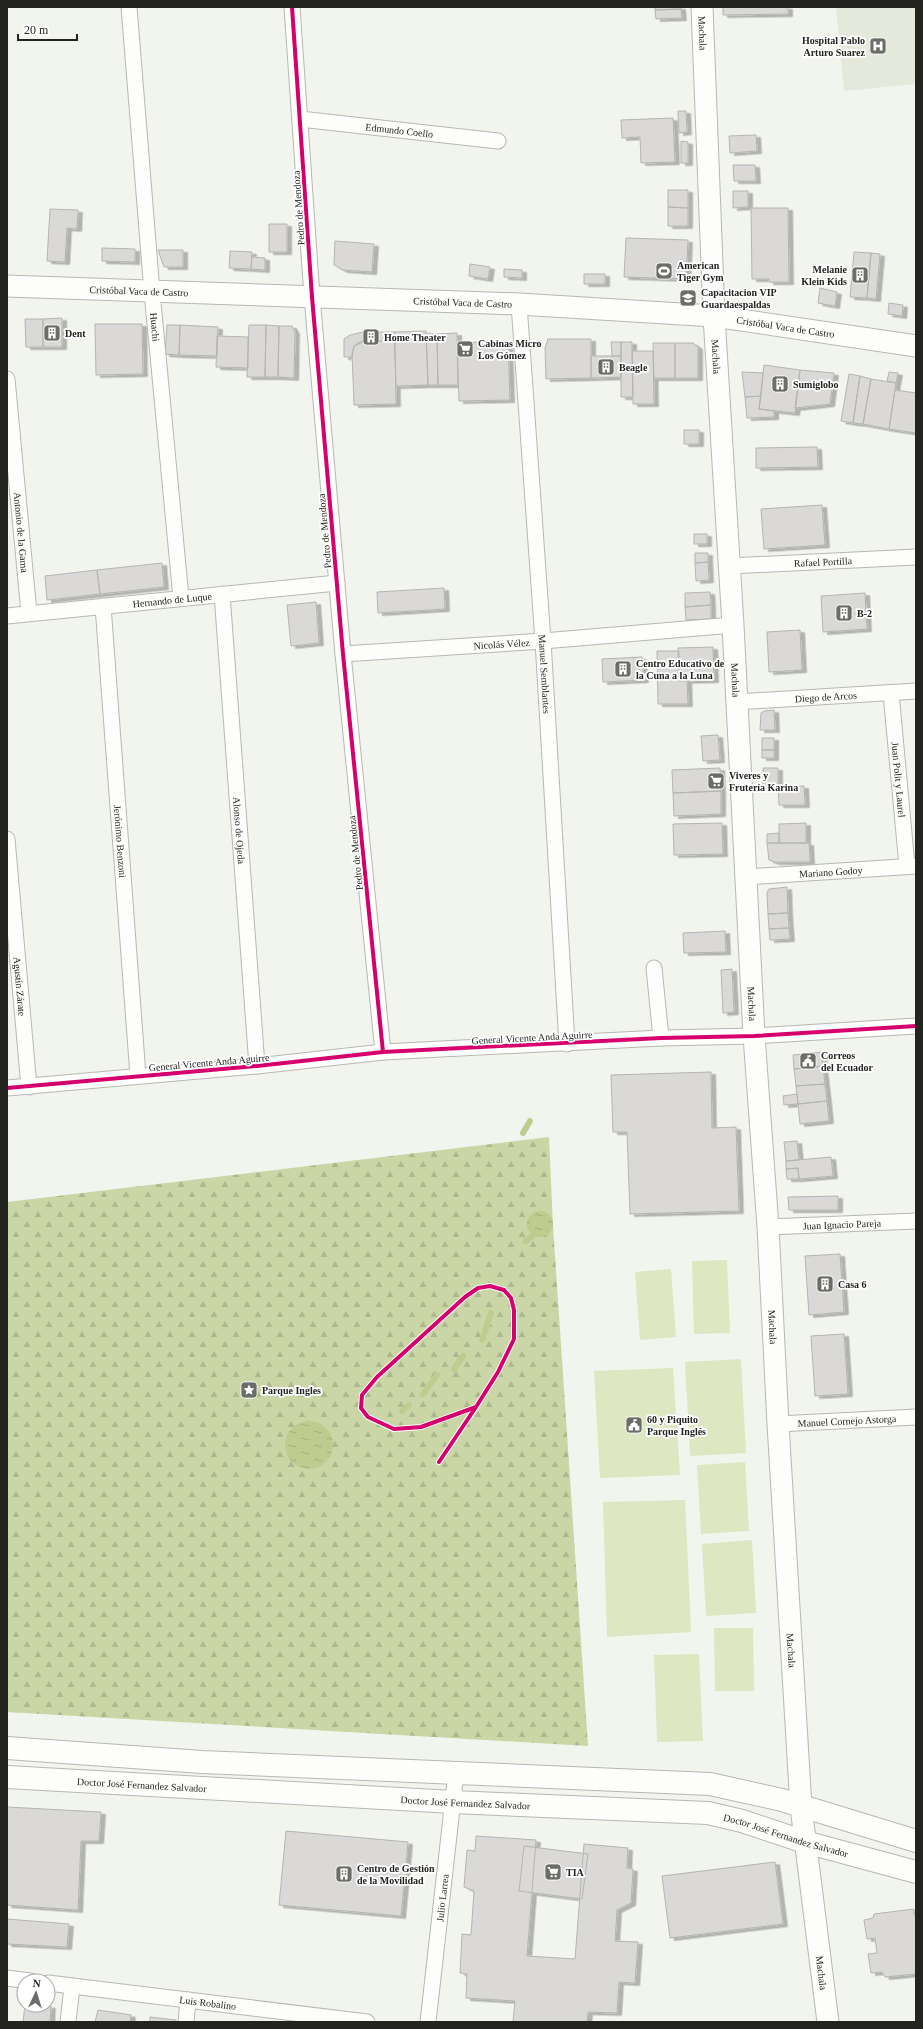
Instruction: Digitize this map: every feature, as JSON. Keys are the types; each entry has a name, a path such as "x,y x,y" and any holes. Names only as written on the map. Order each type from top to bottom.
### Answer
{"main road":[{"name":"Machala","path":"702,7 714,316 733,625 754,1036 768,1228 801,1807 828,2022"},
{"name":"Cristóbal Vaca de Castro","path":"7,286 519,304 714,316 916,346"},
{"path":"7,1748 202,1762 710,1784 756,1793 916,1841"},
{"name":"Doctor José Fernandez Salvador","path":"7,1777 453,1802 708,1813 742,1821 805,1842 916,1872"}],"street":[{"name":"Huachi","path":"129,7 152,292 181,598"},
{"name":"Pedro de Mendoza","path":"292,7 312,297 343,654 383,1052"},
{"name":"Edmundo Coello","path":"300,119 498,141"},
{"name":"Manuel Semblantes","path":"519,304 543,641 568,1044"},
{"name":"Antonio de la Gama","path":"7,379 29,613"},
{"name":"Rafael Portilla","path":"729,566 916,557"},
{"name":"Hernando de Luque","path":"7,616 337,583"},
{"name":"Alonso de Ojeda","path":"222,594 257,1066"},
{"name":"Jerónimo Benzoni","path":"104,606 138,1076"},
{"name":"Nicolás Vélez","path":"343,654 543,641 733,625"},
{"name":"Diego de Arcos","path":"736,702 916,691"},
{"name":"Juan Polit y Laurel","path":"891,693 911,866"},
{"name":"Agustín Zárate","path":"7,839 29,1087"},
{"name":"Mariano Godoy","path":"746,877 911,866"},
{"path":"654,968 661,1038"},
{"name":"General Vicente Anda Aguirre","path":"7,1088 257,1066 383,1052 568,1044 661,1038 754,1036 916,1026"},
{"name":"Juan Ignacio Pareja","path":"768,1228 916,1221"},
{"name":"Manuel Cornejo Astorga","path":"778,1424 916,1417"},
{"name":"Julio Larrea","path":"428,2022 456,1773"},
{"name":"Luis Robalino","path":"56,1984 188,2000 302,2018 367,2022"},
{"path":"68,2022 72,1986"},
{"path":"186,2022 188,2000"}],"shaded area":[{"name":"Hospital Pablo Arturo Suarez","path":"836,7 916,7 916,84 844,91"},
{"path":"727,1260 730,1333 694,1334 692,1261"},
{"path":"671,1269 676,1337 640,1340 635,1272"},
{"path":"741,1359 746,1453 690,1456 685,1362"},
{"path":"673,1368 680,1475 600,1478 594,1371"},
{"path":"745,1462 749,1531 701,1534 697,1465"},
{"path":"685,1500 691,1632 607,1637 603,1502"},
{"path":"752,1540 756,1613 706,1616 702,1544"},
{"path":"714,1628 753,1628 754,1691 715,1691"},
{"path":"699,1654 703,1741 657,1742 654,1655"}],"green space":[{"path":"549,1137 553,1226 588,1746 7,1712 7,1202"}],"water":[{"path":"540,1211 549,1215 553,1224 549,1233 540,1237 531,1233 527,1224 531,1215"},
{"path":"304,1421 314,1421 323,1425 329,1431 333,1440 333,1450 329,1459 323,1465 314,1469 304,1469 295,1465 289,1459 285,1450 285,1440 289,1431 295,1425"}],"building":[{"path":"655,7 681,7 681,9 655,10"},
{"path":"723,7 788,7 788,14 723,15"},
{"path":"681,9 682,18 656,19 655,10"},
{"path":"678,111 686,111 687,132 679,133"},
{"path":"673,118 675,162 641,163 640,137 622,138 621,120"},
{"path":"756,135 757,151 730,153 729,136"},
{"path":"681,141 688,142 688,163 681,163"},
{"path":"733,165 755,165 756,181 734,181"},
{"path":"668,190 688,190 688,208 668,207"},
{"path":"733,191 748,191 748,207 733,208"},
{"path":"668,207 688,208 688,226 668,226"},
{"path":"751,208 788,208 789,282 769,282 769,279 752,279"},
{"path":"50,209 78,210 77,229 67,228 65,262 47,261"},
{"path":"269,224 287,224 287,252 269,252"},
{"path":"626,238 688,240 686,279 624,277"},
{"path":"335,241 374,244 372,272 343,270 334,265"},
{"path":"102,248 135,249 135,262 102,261"},
{"path":"158,250 183,250 183,267 164,267"},
{"path":"230,251 252,252 251,269 229,268"},
{"name":"Melanie Klein Kids","path":"854,252 871,253 867,298 850,297"},
{"path":"871,253 880,254 876,299 867,298"},
{"path":"252,257 265,258 265,270 251,269"},
{"path":"470,264 490,267 488,279 469,276"},
{"path":"504,269 522,270 522,278 504,277"},
{"path":"584,274 605,274 605,284 584,284"},
{"path":"820,288 837,292 835,306 818,303"},
{"path":"889,303 903,305 902,316 888,314"},
{"name":"Dent","path":"62,318 62,347 43,347 43,319"},
{"path":"25,319 43,319 43,347 26,347"},
{"path":"95,324 142,324 143,374 96,375"},
{"path":"167,325 180,325 179,355 165,354"},
{"path":"180,325 218,327 217,356 179,355"},
{"path":"249,325 266,325 265,377 247,377"},
{"path":"266,325 279,326 278,377 265,377"},
{"path":"279,326 292,326 295,332 294,378 278,377"},
{"path":"426,331 428,385 396,386 394,332"},
{"name":"Home Theater","path":"363,332 378,332 379,341 363,342"},
{"path":"363,332 363,342 354,346 352,357 344,357 344,339 350,335"},
{"path":"378,332 394,332 395,341 379,341"},
{"path":"457,333 458,385 438,385 437,334"},
{"path":"426,334 437,334 438,385 428,385"},
{"path":"217,336 248,337 248,368 216,367"},
{"path":"548,339 591,339 591,378 546,379 545,348"},
{"path":"395,341 396,404 354,405 352,354 354,346 360,342"},
{"path":"508,341 510,400 459,401 457,343"},
{"path":"611,342 621,342 621,356 612,356"},
{"path":"621,342 632,342 633,397 621,397"},
{"path":"653,343 675,343 675,378 654,378"},
{"path":"675,343 693,343 698,347 698,378 675,378"},
{"path":"632,351 653,351 654,404 633,404"},
{"name":"Beagle","path":"591,356 621,356 621,377 591,378"},
{"name":"Sumiglobo","path":"764,365 800,370 795,413 759,409"},
{"path":"800,370 834,373 830,404 795,408"},
{"path":"742,372 763,373 761,396 745,397"},
{"path":"889,372 898,373 896,383 887,381"},
{"path":"849,374 860,376 853,423 841,421"},
{"path":"860,376 871,379 863,424 853,423"},
{"path":"871,379 896,383 889,429 863,424"},
{"path":"895,390 916,393 916,433 889,429"},
{"path":"761,396 759,409 774,411 774,417 747,418 745,397"},
{"path":"684,430 699,430 699,444 684,444"},
{"path":"817,447 818,467 756,468 756,448"},
{"path":"822,505 825,545 764,549 761,509"},
{"path":"694,534 707,534 707,544 694,544"},
{"path":"695,553 708,553 708,562 695,563"},
{"path":"708,562 709,580 696,581 695,563"},
{"path":"162,563 164,587 100,594 97,570"},
{"path":"97,570 100,594 47,600 45,576"},
{"path":"444,588 445,609 378,613 377,592"},
{"path":"710,592 711,605 685,607 685,593"},
{"name":"B-2","path":"865,593 867,629 823,632 821,596"},
{"path":"316,602 319,643 291,646 287,605"},
{"path":"711,605 711,619 686,620 685,607"},
{"path":"800,630 802,670 769,672 767,632"},
{"path":"713,647 714,680 679,681 678,648"},
{"path":"657,651 679,651 679,681 687,680 688,704 658,704"},
{"name":"Centro Educativo de la Cuna a la Luna","path":"642,657 644,680 603,682 602,659"},
{"path":"774,710 775,730 760,730 761,713 764,711"},
{"path":"718,735 720,760 703,761 701,736"},
{"path":"762,738 774,738 774,750 762,750"},
{"path":"762,750 774,750 774,758 762,758"},
{"path":"720,768 721,791 673,793 672,770"},
{"path":"763,768 778,768 778,786 763,786"},
{"path":"778,786 804,786 805,805 779,805"},
{"path":"721,791 721,814 674,816 673,793"},
{"path":"722,823 723,854 674,855 673,824"},
{"path":"806,823 806,843 779,843 779,824"},
{"path":"779,833 779,843 767,843 767,834"},
{"path":"767,843 809,843 810,862 775,862 769,860"},
{"path":"787,887 788,913 768,914 767,893 769,889"},
{"path":"788,913 789,928 769,929 768,914"},
{"path":"789,928 790,939 770,940 769,929"},
{"path":"725,931 726,952 684,953 683,933"},
{"path":"732,969 734,1012 723,1013 721,970"},
{"name":"Correos del Ecuador","path":"822,1052 823,1066 794,1069 793,1055"},
{"path":"823,1066 825,1084 796,1086 794,1069"},
{"path":"711,1072 712,1128 736,1127 739,1211 630,1214 627,1132 613,1132 611,1075"},
{"path":"825,1084 827,1101 798,1104 796,1086"},
{"path":"797,1094 798,1104 784,1105 783,1096"},
{"path":"827,1101 829,1121 800,1124 798,1104"},
{"path":"797,1141 799,1160 786,1161 784,1142"},
{"path":"831,1157 833,1176 799,1179 798,1168 786,1169 786,1161"},
{"path":"798,1168 799,1179 787,1179 786,1169"},
{"path":"838,1196 838,1210 789,1210 788,1197"},
{"name":"Casa 6","path":"840,1254 844,1312 809,1315 805,1256"},
{"path":"844,1334 848,1394 815,1396 811,1336"},
{"path":"7,1807 101,1812 99,1841 81,1841 78,1910 7,1905"},
{"name":"Centro de Gestión de la Movilidad","path":"286,1831 408,1842 401,1916 279,1905"},
{"path":"476,1836 536,1840 527,1956 575,1959 584,1844 628,1848 627,1868 633,1869 631,1903 617,1910 615,1941 638,1942 635,1983 619,1982 617,2013 588,2012 587,2022 513,2022 515,2001 466,1998 467,1974 460,1973 462,1934 471,1935 474,1891 464,1887 467,1850 475,1851"},
{"name":"TIA","path":"524,1846 588,1854 582,1899 519,1891"},
{"path":"775,1862 783,1924 670,1938 662,1876"},
{"path":"914,1909 914,1915 916,1914 916,1974 885,1977 882,1972 871,1973 868,1954 877,1953 875,1938 867,1939 864,1920 873,1918 874,1914"},
{"path":"7,1919 69,1924 67,1947 7,1944"},
{"path":"98,2010 131,2015 130,2022 95,2022"},
{"path":"24,2013 51,2013 50,2022 23,2022"},
{"path":"150,2017 176,2020 176,2022 150,2022"}],"waterway":[{"path":"523,1133 530,1121"},
{"path":"526,1241 533,1235"},
{"path":"482,1340 491,1313"},
{"path":"454,1369 463,1356"},
{"path":"423,1394 437,1375"},
{"path":"402,1411 409,1405"}],"cycle path":[{"path":"292,7 312,297 343,654 383,1052"},
{"path":"7,1088 257,1066 383,1052 661,1038 754,1036 916,1026"},
{"path":"490,1286 504,1290 511,1298 514,1310 514,1339 498,1372 476,1407 421,1427 394,1429 368,1417 361,1408 362,1395 377,1377 465,1297 478,1288 490,1286"},
{"path":"439,1462 476,1407"}],"place":[{"name":"Hospital Pablo Arturo Suarez","path":"878,46"},
{"name":"American Tiger Gym","path":"664,271"},
{"name":"Melanie Klein Kids","path":"860,275"},
{"name":"Capacitacion VIP Guardaespaldas","path":"688,298"},
{"name":"Dent","path":"52,333"},
{"name":"Home Theater","path":"371,337"},
{"name":"Cabinas Micro Los Gómez","path":"465,349"},
{"name":"Beagle","path":"606,367"},
{"name":"Sumiglobo","path":"780,384"},
{"name":"B-2","path":"844,613"},
{"name":"Centro Educativo de la Cuna a la Luna","path":"623,669"},
{"name":"Viveres y Frutería Karina","path":"716,781"},
{"name":"Correos del Ecuador","path":"808,1061"},
{"name":"Casa 6","path":"825,1284"},
{"name":"Parque Ingles","path":"249,1390"},
{"name":"60 y Piquito Parque Inglés","path":"634,1425"},
{"name":"TIA","path":"553,1872"},
{"name":"Centro de Gestión de la Movilidad","path":"344,1874"}]}
